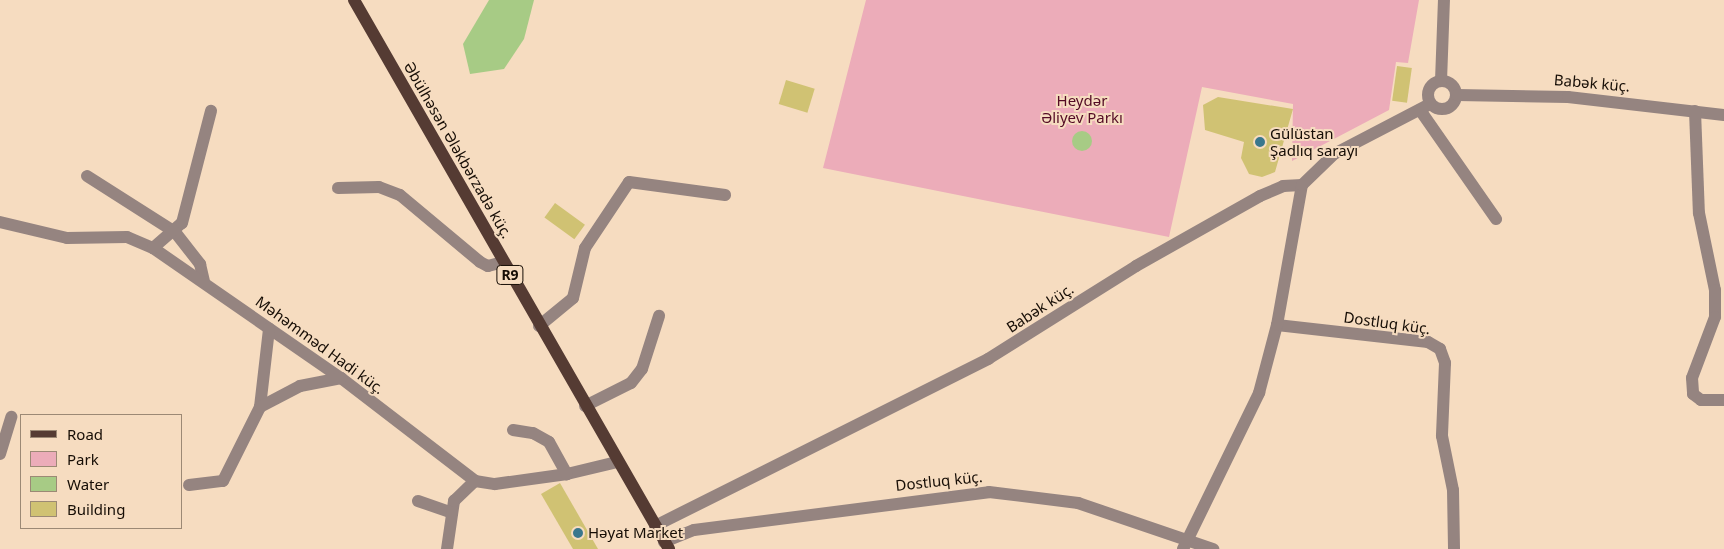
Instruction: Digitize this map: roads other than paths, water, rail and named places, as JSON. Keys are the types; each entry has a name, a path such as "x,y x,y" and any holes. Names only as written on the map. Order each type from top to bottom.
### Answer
{"main road":[{"name":"Əbülhəsən Ələkbərzadə küç.","path":"354,0 666,545"}],"street":[{"path":"1441,81 1444,0"},
{"path":"1185,544 1259,393 1277,325 1302,185 1334,154 1425,107 1450,108 1457,96 1455,88 1441,81"},
{"path":"1441,81 1429,90 1425,107 1496,219"},
{"name":"Babək küç.","path":"1457,96 1568,97 1724,115"},
{"path":"153,248 175,232 186,212 211,111"},
{"path":"1695,111 1699,213 1715,290 1714,316 1692,378 1693,394 1701,400 1724,400"},
{"path":"87,176 175,232 200,264 204,281"},
{"path":"539,326 573,298 585,248 629,182 725,195"},
{"name":"Babək küç.","path":"655,526 988,359 1136,266 1260,196 1283,186 1302,185"},
{"path":"338,188 379,186 400,195 480,262 488,266 503,262"},
{"name":"Məhəmməd Hadi küç.","path":"0,222 67,238 127,237 153,248 204,281 269,329 341,378 475,481"},
{"path":"585,406 631,383 642,369 659,316"},
{"name":"Dostluq küç.","path":"1277,325 1428,342 1440,349 1445,363 1442,436 1453,490 1454,549"},
{"path":"189,485 223,482 260,407 269,329"},
{"path":"260,407 300,386 341,378"},
{"path":"0,454 11,417"},
{"path":"513,430 533,433 549,442 567,474"},
{"path":"447,549 450,512 454,501 475,481 495,484 567,474 617,462"},
{"name":"Dostluq küç.","path":"666,545 694,530 973,492 1053,498 1185,544 1213,549"},
{"path":"418,501 450,512"}],"water":[{"path":"489,0 534,0 524,39 504,69 470,74 463,44"},
{"path":"1078,131 1086,131 1092,137 1092,145 1086,151 1078,151 1072,145 1072,137"}],"place":[{"name":"Gülüstan Şadlıq sarayı","path":"1260,142"},
{"name":"Həyat Market","path":"578,533"}],"park label":[{"name":"Heydər Əliyev Parkı","path":"1082,108"}]}
